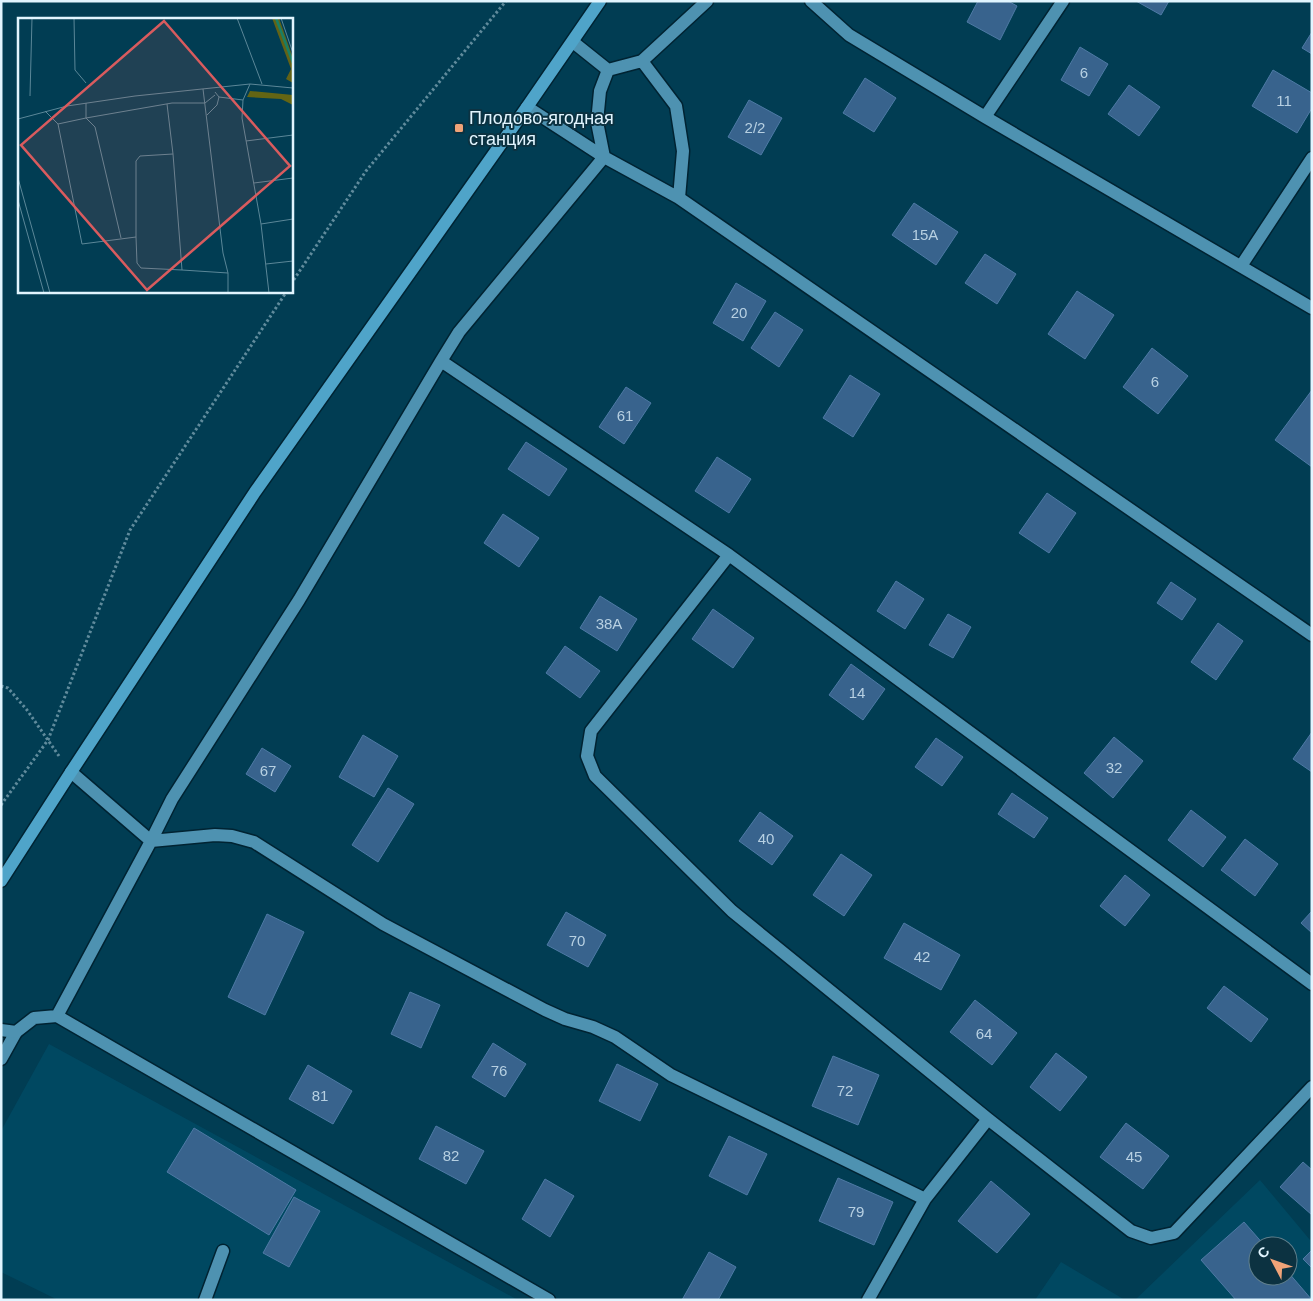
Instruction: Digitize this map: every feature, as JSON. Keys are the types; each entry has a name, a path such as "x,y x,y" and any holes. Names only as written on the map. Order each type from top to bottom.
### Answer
{"main road":[{"path":"1,881 255,492 527,108 600,1"}],"street":[{"path":"608,70 642,61 707,1"},
{"path":"811,1 849,35 985,117 1312,308"},
{"path":"985,117 1063,1"},
{"path":"573,42 608,70"},
{"path":"642,61 676,106 683,151 679,198"},
{"path":"604,158 597,122 600,91 608,70"},
{"path":"527,108 604,158 679,198 1312,635"},
{"path":"57,1016 172,799 299,600 459,332 604,158"},
{"path":"1242,266 1312,158"},
{"path":"441,361 729,555 1312,984"},
{"path":"729,555 590,731 586,756 595,776 732,911 988,1119 1131,1231 1151,1238 1174,1232 1312,1087"},
{"path":"71,772 151,841 216,835 232,836 254,842 383,924 545,1010 615,1037 671,1075 926,1199"},
{"path":"1,1058 16,1032 34,1018 57,1016 548,1300"},
{"path":"1,1030 16,1032"},
{"path":"868,1300 926,1199 988,1119"},
{"path":"205,1300 222,1251"}],"path":[{"path":"292,282 366,171 506,1"},
{"path":"1,805 48,740 130,530 286,292"},
{"path":"1,686 8,688 27,710 48,740"}],"shaded area":[{"path":"49,1044 518,1300 58,1300 1,1272 1,1131"},
{"path":"1260,1180 1310,1240 1312,1238 1312,1300 1135,1300"},
{"path":"1061,1262 1125,1300 1035,1300"}],"building":[{"path":"978,1 1008,1 1017,6 1000,40 967,22"},
{"path":"1136,1 1169,1 1161,15"},
{"path":"1312,32 1312,54 1302,48"},
{"path":"1080,47 1108,64 1089,96 1061,80"},
{"path":"1273,70 1312,93 1312,108 1297,133 1252,106"},
{"path":"865,78 896,98 874,132 843,113"},
{"path":"1129,85 1160,107 1139,136 1108,114"},
{"path":"749,100 782,118 761,155 728,137"},
{"path":"914,203 958,232 936,265 892,235"},
{"path":"985,254 1016,274 997,304 965,283"},
{"path":"736,283 766,301 743,341 713,323"},
{"path":"1077,291 1114,315 1085,359 1048,334"},
{"path":"775,312 803,330 779,367 751,348"},
{"path":"1152,348 1188,376 1158,414 1123,387"},
{"path":"850,375 880,394 853,437 823,418"},
{"path":"626,387 651,403 624,444 599,427"},
{"path":"1312,390 1312,467 1275,440"},
{"path":"526,442 567,469 549,496 508,469"},
{"path":"717,457 751,479 729,513 695,491"},
{"path":"1047,493 1076,513 1049,553 1019,533"},
{"path":"503,514 539,538 519,567 484,543"},
{"path":"896,581 924,599 905,629 877,611"},
{"path":"1171,582 1196,599 1182,620 1157,603"},
{"path":"600,596 637,619 617,651 580,628"},
{"path":"713,609 754,638 733,668 692,639"},
{"path":"948,614 971,627 953,658 929,645"},
{"path":"1218,623 1243,641 1216,680 1191,662"},
{"path":"565,646 600,671 580,698 546,673"},
{"path":"851,664 885,689 863,720 829,695"},
{"path":"1312,732 1312,772 1293,759"},
{"path":"363,735 398,756 374,797 339,777"},
{"path":"1114,737 1143,761 1113,798 1084,773"},
{"path":"936,738 963,757 942,786 915,767"},
{"path":"262,748 291,766 275,792 246,774"},
{"path":"388,788 414,804 378,862 352,845"},
{"path":"1012,793 1048,818 1034,838 998,814"},
{"path":"1191,810 1226,837 1203,867 1168,840"},
{"path":"760,812 793,836 772,865 739,841"},
{"path":"1245,839 1278,864 1255,896 1221,870"},
{"path":"841,854 872,875 844,916 813,895"},
{"path":"1125,875 1150,895 1125,926 1100,906"},
{"path":"1312,911 1312,933 1301,923"},
{"path":"566,912 606,935 588,967 547,945"},
{"path":"267,914 304,932 265,1015 228,997"},
{"path":"904,923 960,955 941,990 884,958"},
{"path":"1224,986 1268,1019 1251,1042 1207,1008"},
{"path":"410,992 440,1005 421,1048 391,1034"},
{"path":"975,1000 1017,1033 992,1065 950,1032"},
{"path":"493,1043 526,1064 505,1097 472,1077"},
{"path":"1056,1053 1087,1077 1060,1111 1030,1087"},
{"path":"833,1056 879,1075 858,1125 812,1106"},
{"path":"617,1064 658,1084 640,1121 599,1101"},
{"path":"308,1065 352,1091 333,1124 289,1099"},
{"path":"1126,1123 1169,1156 1143,1189 1100,1157"},
{"path":"436,1126 484,1151 466,1184 419,1159"},
{"path":"194,1128 296,1190 269,1235 167,1172"},
{"path":"729,1136 767,1154 747,1195 709,1176"},
{"path":"1303,1162 1312,1170 1312,1215 1280,1187"},
{"path":"838,1178 893,1202 874,1245 819,1221"},
{"path":"545,1179 574,1196 550,1237 522,1219"},
{"path":"991,1181 1030,1214 997,1253 958,1221"},
{"path":"294,1197 320,1211 289,1267 263,1253"},
{"path":"1244,1222 1256,1236 1248,1236 1248,1286 1298,1286 1298,1284 1312,1300 1236,1300 1201,1260"},
{"path":"1312,1250 1312,1268 1303,1259"},
{"path":"709,1252 736,1267 718,1300 682,1300"}],"place":[{"name":"Плодово-ягодная станция","path":"459,128"}]}
